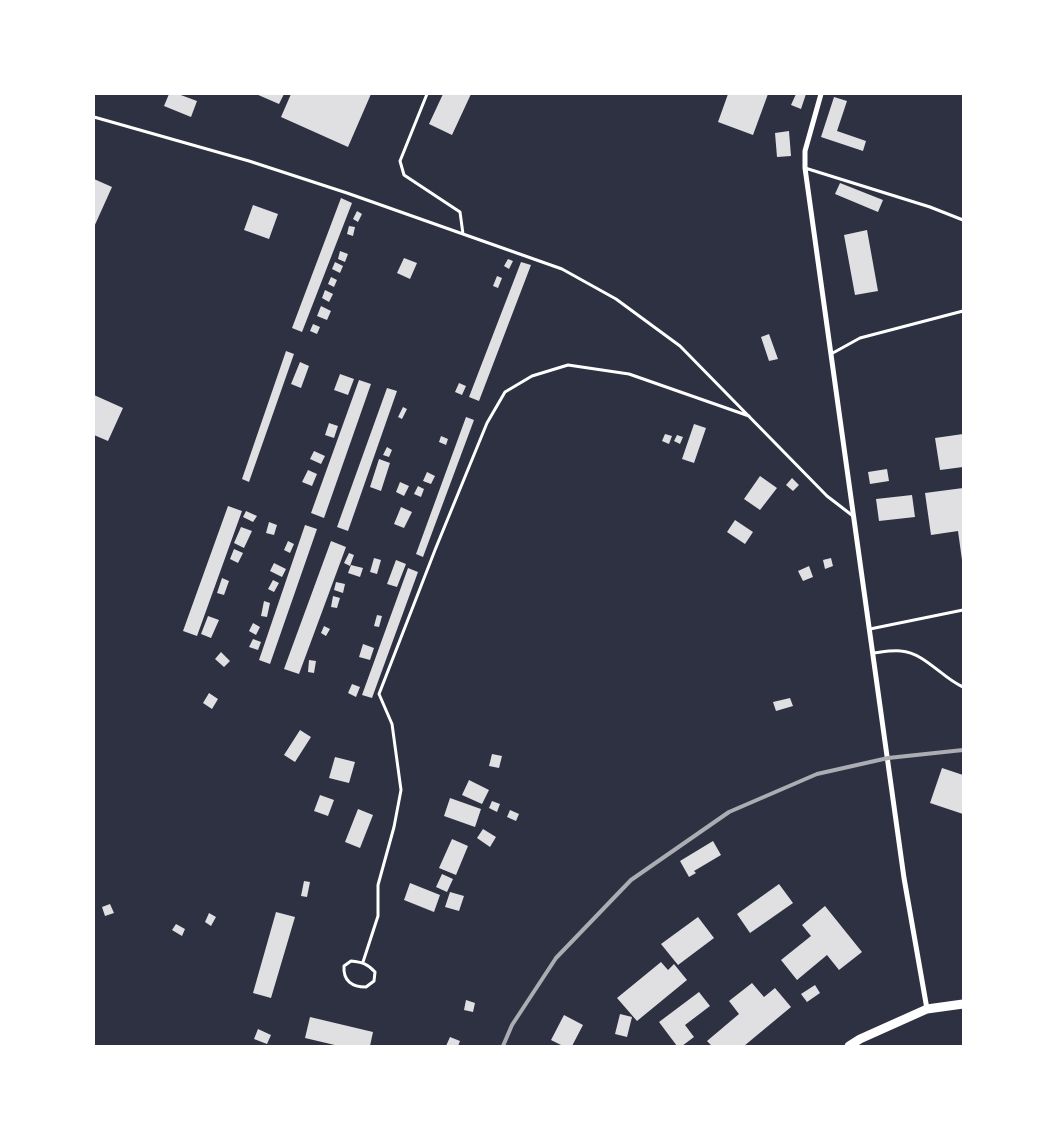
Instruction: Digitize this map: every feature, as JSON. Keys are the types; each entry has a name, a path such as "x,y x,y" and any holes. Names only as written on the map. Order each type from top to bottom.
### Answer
{"street":[{"path":"821,94 805,151 805,168 904,878 927,1010"},
{"path":"849,1046 860,1038 927,1010 963,1004"}],"lane":[{"path":"427,94 400,161 404,175 460,212 463,234"},
{"path":"94,117 248,161 347,193 562,269 616,299 680,346 828,496 854,517"},
{"path":"805,168 930,207 963,220"},
{"path":"832,354 860,338 963,311"},
{"path":"363,962 378,916 378,885 394,827 401,790 392,724 379,694 487,423 505,392 532,376 568,365 629,374 750,416"},
{"path":"870,629 963,610"},
{"path":"873,653 902,651 926,661 954,683 963,687"},
{"path":"351,961 363,962 375,972 374,981 366,987 354,987 347,981 344,966 351,961"}],"building":[{"path":"169,94 178,94 197,101 191,117 164,106"},
{"path":"256,94 284,94 279,104"},
{"path":"291,94 371,94 348,147 281,117"},
{"path":"443,94 471,94 452,135 429,124"},
{"path":"728,94 768,94 753,135 718,122"},
{"path":"796,94 806,94 801,109 791,105"},
{"path":"834,97 847,101 837,131 866,141 863,151 821,137"},
{"path":"789,131 791,156 777,157 775,133"},
{"path":"94,179 112,187 94,227"},
{"path":"840,183 883,200 878,212 835,194"},
{"path":"341,198 352,203 302,332 292,328"},
{"path":"253,205 278,214 269,239 244,230"},
{"path":"357,211 362,214 358,222 353,219"},
{"path":"349,226 355,227 353,236 347,234"},
{"path":"867,230 878,291 855,295 844,235"},
{"path":"340,251 348,254 345,262 338,259"},
{"path":"404,258 417,263 410,279 397,273"},
{"path":"508,259 513,261 509,269 504,266"},
{"path":"335,262 343,266 340,273 332,269"},
{"path":"521,262 531,265 479,401 469,397"},
{"path":"497,276 502,278 498,288 493,286"},
{"path":"331,277 337,280 334,287 328,284"},
{"path":"325,290 333,294 329,302 322,298"},
{"path":"321,306 331,311 327,320 317,316"},
{"path":"313,324 320,327 317,334 310,331"},
{"path":"769,334 778,359 769,361 761,337"},
{"path":"286,351 294,354 249,482 242,479"},
{"path":"300,362 309,366 301,388 291,384"},
{"path":"340,374 354,379 348,395 334,390"},
{"path":"359,380 371,384 324,518 311,513"},
{"path":"459,383 466,386 462,395 455,392"},
{"path":"387,388 397,391 348,531 337,527"},
{"path":"94,395 123,408 108,441 94,435"},
{"path":"403,407 407,409 402,419 398,417"},
{"path":"466,417 474,420 423,557 416,554"},
{"path":"329,423 338,426 334,438 325,435"},
{"path":"694,424 706,428 694,463 682,459"},
{"path":"665,434 672,436 669,444 662,441"},
{"path":"963,434 963,467 940,470 935,438"},
{"path":"677,435 683,437 680,444 674,441"},
{"path":"441,436 448,439 446,445 439,442"},
{"path":"387,447 392,450 389,457 383,455"},
{"path":"314,451 325,456 321,464 310,459"},
{"path":"379,459 390,463 381,491 370,487"},
{"path":"887,469 889,481 870,484 868,472"},
{"path":"308,470 317,474 312,486 302,482"},
{"path":"427,472 435,476 431,484 423,481"},
{"path":"760,476 777,488 760,510 744,499"},
{"path":"792,478 799,485 793,491 786,485"},
{"path":"400,482 409,486 404,496 396,492"},
{"path":"418,486 424,489 421,497 414,494"},
{"path":"963,488 962,560 958,531 931,535 925,493"},
{"path":"912,495 915,517 879,521 876,499"},
{"path":"228,506 242,511 197,636 183,631"},
{"path":"401,507 412,512 404,528 394,524"},
{"path":"246,511 257,516 253,522 243,517"},
{"path":"735,520 753,532 745,544 727,532"},
{"path":"269,522 277,525 274,535 266,533"},
{"path":"305,525 317,529 270,664 259,660"},
{"path":"241,527 252,531 244,548 234,543"},
{"path":"288,541 294,544 290,553 284,550"},
{"path":"331,541 346,547 299,674 284,669"},
{"path":"234,549 243,553 238,563 230,559"},
{"path":"349,553 354,555 350,566 344,563"},
{"path":"374,558 381,560 377,574 370,572"},
{"path":"831,558 833,566 825,569 823,560"},
{"path":"396,560 406,564 397,587 387,584"},
{"path":"274,563 286,569 282,577 270,571"},
{"path":"351,565 363,568 360,577 348,573"},
{"path":"809,566 813,577 803,581 798,571"},
{"path":"408,568 418,572 372,698 362,695"},
{"path":"222,578 229,581 224,595 217,593"},
{"path":"273,580 279,583 274,592 268,589"},
{"path":"336,582 345,584 343,593 334,590"},
{"path":"333,596 340,598 337,608 331,607"},
{"path":"264,601 270,603 267,617 261,616"},
{"path":"377,615 382,616 379,627 374,626"},
{"path":"208,616 219,620 211,638 201,634"},
{"path":"253,623 260,627 256,635 249,631"},
{"path":"324,626 330,629 326,636 321,633"},
{"path":"253,639 261,642 258,650 249,647"},
{"path":"363,644 374,648 370,660 359,657"},
{"path":"221,652 230,661 224,667 215,659"},
{"path":"309,660 316,661 314,673 308,672"},
{"path":"352,684 360,687 356,697 348,693"},
{"path":"209,693 218,699 212,709 203,703"},
{"path":"790,698 793,706 776,711 773,702"},
{"path":"300,730 311,737 295,762 284,755"},
{"path":"492,754 502,756 499,768 489,766"},
{"path":"335,757 355,762 349,783 329,778"},
{"path":"942,768 963,775 963,814 930,803"},
{"path":"469,780 489,790 482,804 462,795"},
{"path":"320,795 334,800 328,816 314,811"},
{"path":"450,798 481,809 475,827 444,816"},
{"path":"492,801 500,804 497,812 489,808"},
{"path":"358,809 373,815 360,848 345,842"},
{"path":"510,810 519,814 516,821 507,817"},
{"path":"483,829 496,837 490,847 477,838"},
{"path":"452,839 468,846 456,875 439,868"},
{"path":"713,841 721,855 694,871 696,873 689,877 680,861"},
{"path":"442,874 453,879 447,892 436,887"},
{"path":"304,881 310,882 307,897 301,896"},
{"path":"410,883 440,895 434,912 404,900"},
{"path":"779,884 793,903 750,933 737,914"},
{"path":"450,892 464,896 459,911 445,907"},
{"path":"110,904 114,913 105,916 102,907"},
{"path":"825,906 862,952 839,970 827,955 797,980 781,960 811,936 802,925"},
{"path":"276,912 295,917 271,998 253,993"},
{"path":"209,913 216,917 211,926 205,922"},
{"path":"698,917 714,938 678,965 661,944"},
{"path":"176,924 185,929 182,936 172,930"},
{"path":"661,962 668,970 674,964 687,980 637,1021 617,998"},
{"path":"752,983 764,997 775,988 791,1007 744,1046 712,1046 707,1041 739,1014 729,1001"},
{"path":"815,985 820,993 807,1002 801,994"},
{"path":"699,992 710,1006 685,1025 694,1037 682,1046 677,1046 659,1022"},
{"path":"466,1000 475,1003 473,1012 464,1010"},
{"path":"620,1014 632,1017 627,1037 615,1034"},
{"path":"564,1015 583,1025 572,1046 563,1046 551,1040"},
{"path":"310,1017 373,1032 370,1046 339,1046 305,1038"},
{"path":"258,1029 271,1035 267,1044 254,1039"},
{"path":"450,1037 460,1041 458,1046 446,1046"}],"railway":[{"path":"503,1046 512,1025 556,958 631,880 729,812 817,774 888,758 963,750"}]}
